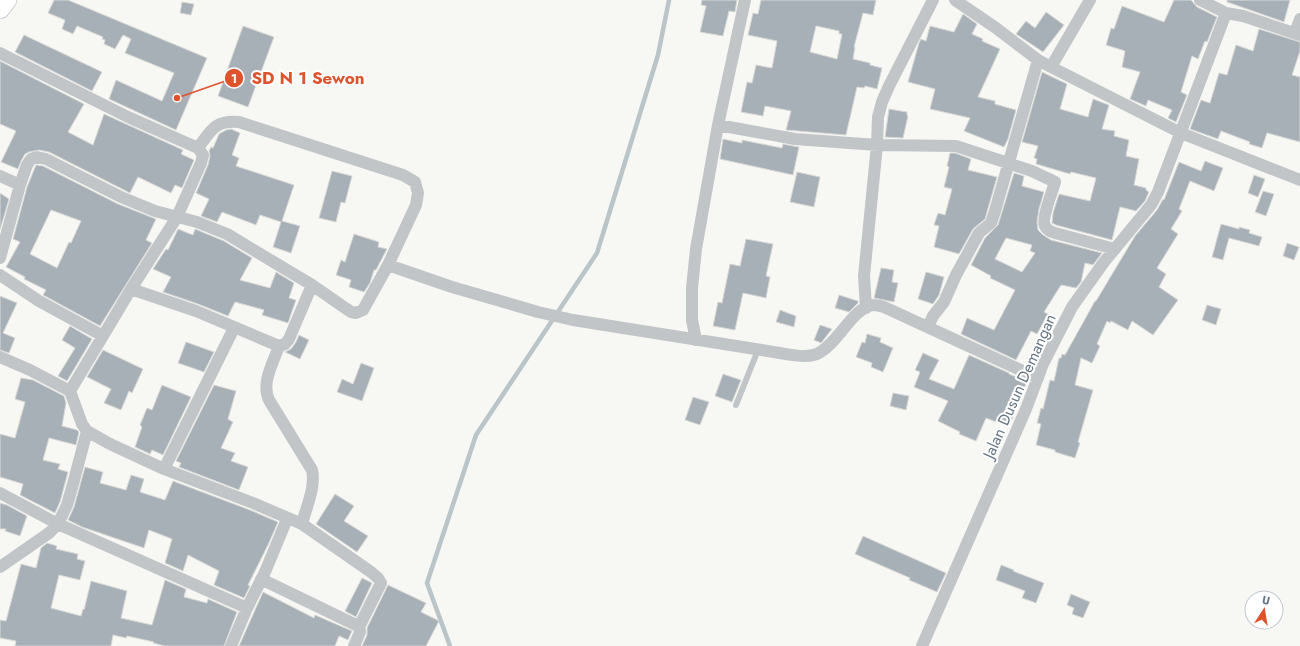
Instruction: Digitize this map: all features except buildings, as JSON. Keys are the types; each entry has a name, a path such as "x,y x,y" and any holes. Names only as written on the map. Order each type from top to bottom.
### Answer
{"main road":[{"path":"0,9 7,0"}],"street":[{"path":"696,340 692,320 692,288 695,255 718,125 745,0"},
{"path":"866,308 864,276 877,144 878,117 882,102 933,0"},
{"path":"955,0 996,28 1038,60 1051,67 1181,133 1300,180"},
{"path":"1051,67 1090,0"},
{"path":"1200,0 1226,13 1243,16 1298,34 1300,19"},
{"name":"Jalan Dusun Demangan","path":"922,646 1026,409 1043,364 1072,307 1114,249 1151,206 1158,192 1226,13"},
{"path":"0,53 128,117 198,148 203,155 201,163 177,217 130,289 70,391"},
{"path":"928,327 933,316 944,302 956,275 980,233 991,223 1038,60"},
{"path":"0,258 20,184 27,165 31,159 38,157 46,159 121,197 155,211 197,222 228,234 312,285 351,312 359,312 363,310 388,266 416,205 418,194 414,182 403,175 239,122 229,121 214,127 198,148"},
{"path":"718,125 795,139 877,144 956,146 1032,171 1055,182 1044,220 1045,227 1049,231 1114,249"},
{"path":"0,176 20,184"},
{"path":"388,266 452,287 538,312 573,320 801,356 817,354 828,346 858,313 873,305 884,307 1038,378"},
{"path":"0,275 39,301 103,336"},
{"path":"130,289 196,311 279,346 285,344 289,340 312,285"},
{"path":"164,469 234,328"},
{"path":"279,346 267,382 266,391 269,400 312,470 314,476 313,486 302,524"},
{"path":"0,357 30,370 70,391 82,424 87,431 110,444 164,469 253,503 287,519 302,524 371,572 380,581 379,586 359,627 360,632 354,646"},
{"path":"0,567 58,524 67,505 87,431"},
{"path":"0,493 58,524 247,608"},
{"path":"231,646 247,608 265,572 287,519"},
{"path":"261,579 359,627"}],"lane":[{"path":"736,405 758,350"}],"waterway":[{"path":"450,646 427,583 476,435 597,253 658,55 669,0"}],"place":[{"name":"SD N 1 Sewon","path":"177,98"}]}
